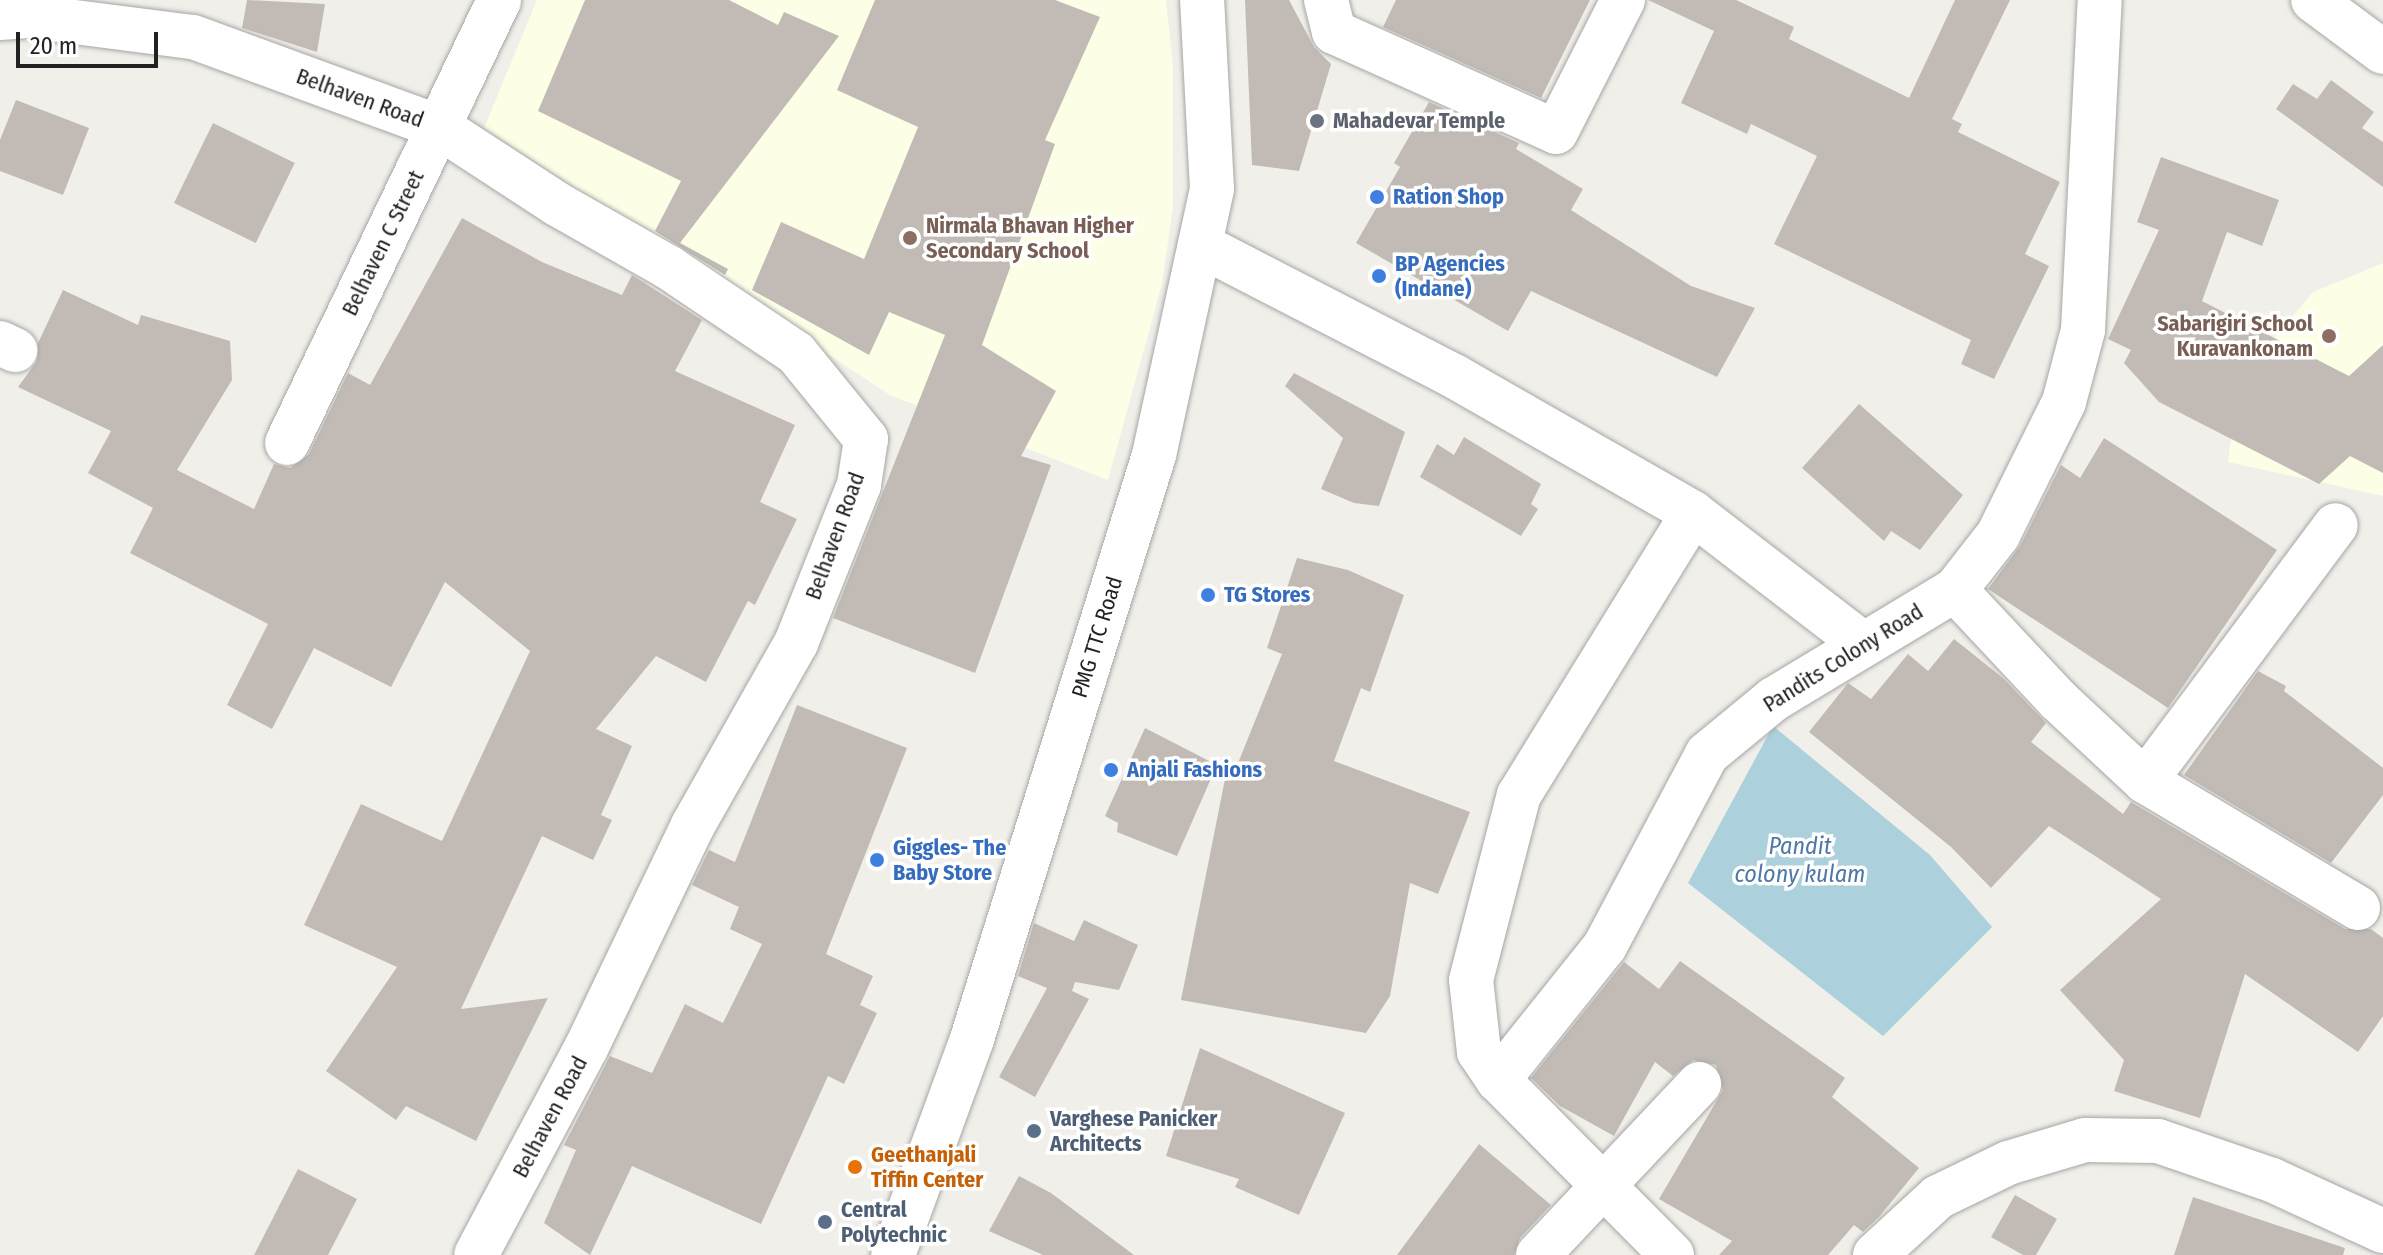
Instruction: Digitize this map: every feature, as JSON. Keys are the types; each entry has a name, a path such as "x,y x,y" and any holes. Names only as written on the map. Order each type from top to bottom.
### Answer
{"street":[{"name":"Belhaven C Street","path":"287,443 499,0"},
{"name":"PMG TTC Road","path":"893,1255 972,1039 1154,455 1212,189 1202,0"},
{"path":"1326,0 1334,32 1556,132 1623,0"},
{"name":"Pandits Colony Road","path":"1498,1080 1605,946 1707,754 1774,699 1862,643 1955,590 1998,535 2064,402 2083,330 2100,0"},
{"path":"2313,0 2383,52"},
{"name":"Belhaven Road","path":"19,11 193,37 439,127 557,204 668,267 796,353 866,439 859,485 796,643 693,825 586,1048 476,1255"},
{"path":"1200,245 1454,376 1693,513 1862,643"},
{"path":"1672,1255 1608,1185 1498,1080 1479,1052 1471,980 1519,795 1693,513"},
{"path":"2145,781 2336,525"},
{"path":"1955,590 2058,700 2145,781 2358,908"},
{"path":"1538,1255 1608,1185 1699,1084"},
{"path":"1875,1255 1938,1197 2008,1163 2085,1140 2158,1141 2272,1180 2383,1231"}],"shaded area":[{"name":"Nirmala Bhavan Higher Secondary School","path":"537,0 1166,0 1173,67 1173,207 1162,284 1108,480 890,395 484,128"},
{"name":"Sabarigiri School Kuravankonam","path":"2383,263 2383,496 2228,462 2239,380 2313,292"}],"water":[{"name":"Pandit colony kulam","path":"1773,726 1930,855 1992,927 1883,1036 1688,883"}],"building":[{"path":"247,0 325,4 317,52 242,28"},
{"path":"585,0 729,0 778,25 784,12 839,36 680,243 728,269 725,275 655,231 681,181 538,111"},
{"path":"875,0 1055,0 1100,17 1045,140 1055,144 982,345 1056,391 1021,456 1051,465 975,673 833,618 945,335 889,312 869,355 752,290 781,222 864,259 918,127 837,90"},
{"path":"1245,0 1289,0 1314,47 1331,64 1299,171 1252,165"},
{"path":"1396,0 1590,0 1541,98 1383,27"},
{"path":"1648,0 1736,0 1794,27 1789,39 1909,98 1955,0 2010,0 1952,119 1962,124 1958,132 2060,182 2025,254 2049,266 1994,379 1961,364 1971,340 1774,244 1817,156 1751,124 1747,134 1681,103 1714,31"},
{"path":"2331,80 2374,112 2362,128 2383,142 2383,187 2276,109 2293,84 2317,99"},
{"path":"16,100 89,128 63,195 0,171 0,140"},
{"path":"1429,102 1519,143 1516,149 1583,189 1571,210 1691,286 1755,308 1717,377 1531,291 1508,331 1356,243 1400,167 1394,163"},
{"path":"213,123 295,163 256,243 174,203"},
{"path":"2161,157 2279,200 2262,246 2227,232 2202,301 2349,376 2383,345 2383,473 2350,456 2319,484 2159,402 2124,363 2131,350 2108,339 2159,230 2137,222"},
{"path":"462,218 542,262 622,295 632,275 702,320 675,371 795,425 760,502 797,519 755,605 748,601 706,682 656,656 596,729 632,746 601,815 612,820 593,860 542,836 461,1009 548,998 476,1141 406,1106 396,1120 326,1071 397,967 304,925 361,804 442,841 530,651 445,582 391,687 314,648 272,729 227,705 268,624 130,553 153,508 88,473 111,431 18,387 37,361 38,343 63,290 138,325 141,315 230,341 232,380 177,470 254,509 274,464 290,468 309,454 348,373 370,385"},
{"path":"1294,373 1405,432 1379,506 1354,503 1321,489 1343,438 1285,386"},
{"path":"1859,404 1963,495 1920,550 1891,531 1884,541 1802,468"},
{"path":"1464,437 1541,484 1531,504 1538,509 1521,536 1420,477 1437,444 1454,455"},
{"path":"2104,438 2277,550 2168,708 1988,589 2020,546 2061,465 2080,478"},
{"path":"1297,558 1348,570 1404,595 1370,692 1361,688 1334,761 1470,812 1438,894 1410,883 1390,996 1366,1033 1181,1000 1227,769 1234,773 1282,654 1267,648"},
{"path":"1954,639 2003,678 2046,723 2031,742 2123,814 2131,802 2345,929 2371,929 2383,938 2383,1016 2358,1052 2245,974 2200,1118 2114,1091 2124,1060 2060,990 2161,899 2049,826 1991,888 1951,847 1809,732 1848,683 1871,699 1908,654 1928,671"},
{"path":"2258,671 2286,686 2284,691 2383,768 2383,795 2331,863 2184,775"},
{"path":"797,705 907,748 826,954 873,976 860,1005 877,1013 844,1084 828,1076 761,1224 632,1166 590,1255 544,1223 576,1150 564,1145 610,1056 652,1073 685,1004 723,1023 762,944 730,929 739,907 692,885 709,850 735,862"},
{"path":"1145,728 1217,765 1177,856 1117,832 1118,823 1105,816"},
{"path":"1084,920 1138,945 1119,990 1075,982 1072,991 1089,999 1035,1097 999,1077 1047,988 1018,976 1034,923 1074,941"},
{"path":"1680,961 1845,1078 1832,1097 1919,1168 1879,1217 1863,1232 1854,1225 1828,1255 1719,1255 1732,1241 1659,1199 1723,1090 1716,1065 1693,1060 1673,1076 1655,1062 1614,1136 1560,1106 1531,1078 1624,962 1659,989"},
{"path":"1200,1048 1345,1113 1299,1215 1235,1187 1239,1179 1166,1156"},
{"path":"1479,1144 1551,1205 1520,1238 1514,1255 1397,1255"},
{"path":"298,1169 357,1199 328,1255 254,1255"},
{"path":"1019,1176 1051,1193 1134,1255 1043,1255 989,1231"},
{"path":"2015,1195 2057,1219 2036,1255 2023,1255 1991,1237"},
{"path":"2193,1197 2345,1248 2343,1255 2174,1255"}],"place":[{"name":"Mahadevar Temple","path":"1317,121"},
{"name":"Ration Shop","path":"1377,197"},
{"name":"Nirmala Bhavan Higher Secondary School","path":"910,238"},
{"name":"BP Agencies (Indane)","path":"1379,276"},
{"name":"Sabarigiri School Kuravankonam","path":"2329,336"},
{"name":"TG Stores","path":"1208,595"},
{"name":"Anjali Fashions","path":"1111,770"},
{"name":"Giggles- The Baby Store","path":"877,860"},
{"name":"Varghese Panicker Architects","path":"1034,1131"},
{"name":"Geethanjali Tiffin Center","path":"855,1167"},
{"name":"Central Polytechnic","path":"825,1222"}]}
